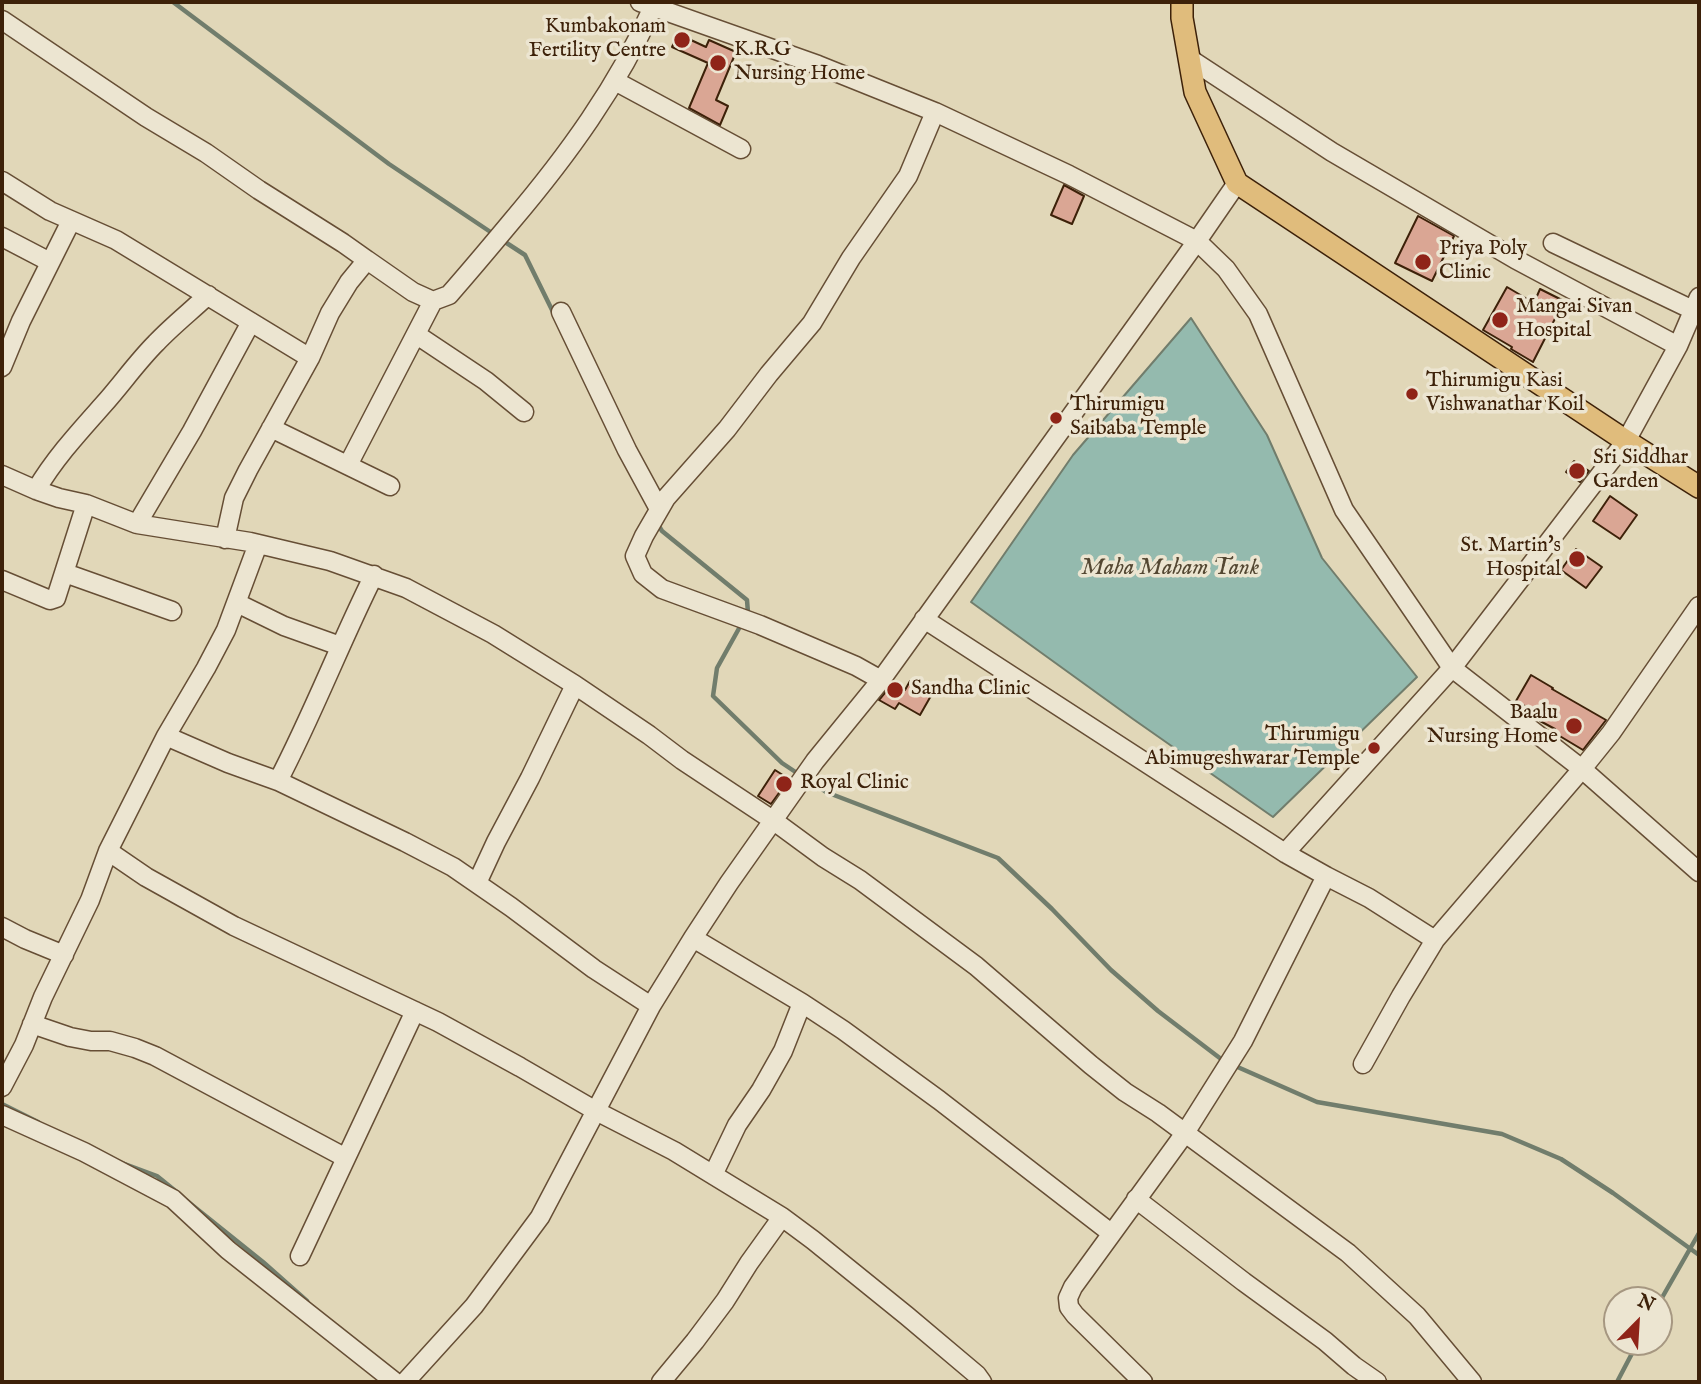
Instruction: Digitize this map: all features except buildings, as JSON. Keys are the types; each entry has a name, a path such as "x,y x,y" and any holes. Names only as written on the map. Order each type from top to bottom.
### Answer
{"main road":[{"path":"1182,2 1182,18 1195,92 1237,183 1699,487"}],"street":[{"path":"348,466 433,301 449,295 551,175 615,81 659,6 935,112 1069,175 1197,241 1226,269 1258,314 1343,510 1452,668 1582,769 1699,872"},
{"path":"2,20 146,117 344,243 413,292 433,301"},
{"path":"1190,59 1332,152 1503,253 1678,346"},
{"path":"615,81 741,149"},
{"path":"881,680 856,666 760,625 662,589 643,574 635,556 662,503 727,429 812,323 851,258 908,176 935,112"},
{"path":"2,181 50,211 116,240 310,358"},
{"path":"405,1382 474,1306 540,1217 651,1006 693,938 796,788 881,680 1237,183"},
{"path":"2,367 71,221"},
{"path":"2,237 50,262"},
{"path":"1285,853 1452,668 1626,441 1697,307 1553,243"},
{"path":"225,539 234,498 310,358 330,313 349,282 367,260"},
{"path":"36,490 70,442 143,357 208,295"},
{"path":"561,312 627,450 662,503"},
{"path":"138,524 251,322"},
{"path":"417,335 486,382 524,412"},
{"path":"271,428 390,486"},
{"path":"2,475 36,490 86,504 138,524 258,544 330,561 374,575 406,588 493,634 575,685 860,880 976,966 1125,1092 1348,1253 1417,1316 1472,1382"},
{"path":"2,580 53,600 58,595 86,504"},
{"path":"4,1082 24,1045 43,997 90,900 108,850 166,736 226,630 258,544"},
{"path":"65,573 173,611"},
{"path":"278,781 374,575"},
{"path":"237,603 284,626 340,646"},
{"path":"1363,1064 1435,940 1611,733 1699,606"},
{"path":"924,619 1285,853 1369,898 1435,940"},
{"path":"477,883 575,685"},
{"path":"166,736 278,781 453,867 594,969 651,1006"},
{"path":"108,850 146,877 234,926 415,1011 674,1151 782,1217 813,1240 982,1382"},
{"path":"1143,1382 1074,1315 1068,1298 1111,1233 1185,1133 1243,1041 1326,876"},
{"path":"2,927 64,955"},
{"path":"693,938 843,1030 939,1100 1111,1233"},
{"path":"713,1175 737,1125 783,1051 802,1003"},
{"path":"300,1256 415,1011"},
{"path":"32,1024 80,1039 110,1041 155,1056 346,1158"},
{"path":"2,1115 84,1152 173,1199 228,1251 395,1382"},
{"path":"1136,1199 1325,1341 1357,1377 1377,1382"},
{"path":"661,1382 725,1301 782,1217"}],"water":[{"name":"Maha Maham Tank","path":"1191,318 1267,435 1322,558 1417,677 1273,817 971,602 1073,455"}],"waterway":[{"path":"173,2 389,164 495,235"},
{"path":"502,240 525,255 554,314"},
{"path":"657,523 662,531 747,600 747,615"},
{"path":"742,623 717,668 713,696 782,763 800,775"},
{"path":"807,779 826,792 998,858 1111,970 1158,1011 1225,1062"},
{"path":"1233,1065 1317,1102 1502,1134 1561,1159 1699,1255"},
{"path":"2,1104 38,1122"},
{"path":"122,1163 157,1176 178,1193"},
{"path":"187,1201 307,1301"},
{"path":"1669,1286 1699,1233"},
{"path":"1617,1382 1631,1356"}],"place":[{"name":"Kumbakonam Fertility Centre","path":"682,40"},
{"name":"K.R.G Nursing Home","path":"718,63"},
{"name":"Priya Poly Clinic","path":"1423,262"},
{"name":"Mangai Sivan Hospital","path":"1500,320"},
{"name":"Thirumigu Kasi Vishwanathar Koil","path":"1412,394"},
{"name":"Thirumigu Saibaba Temple","path":"1056,418"},
{"name":"Sri Siddhar Garden","path":"1577,471"},
{"name":"St. Martin's Hospital","path":"1577,559"},
{"name":"Sandha Clinic","path":"895,690"},
{"name":"Baalu Nursing Home","path":"1574,726"},
{"name":"Thirumigu Abimugeshwarar Temple","path":"1374,748"},
{"name":"Royal Clinic","path":"784,784"}]}
